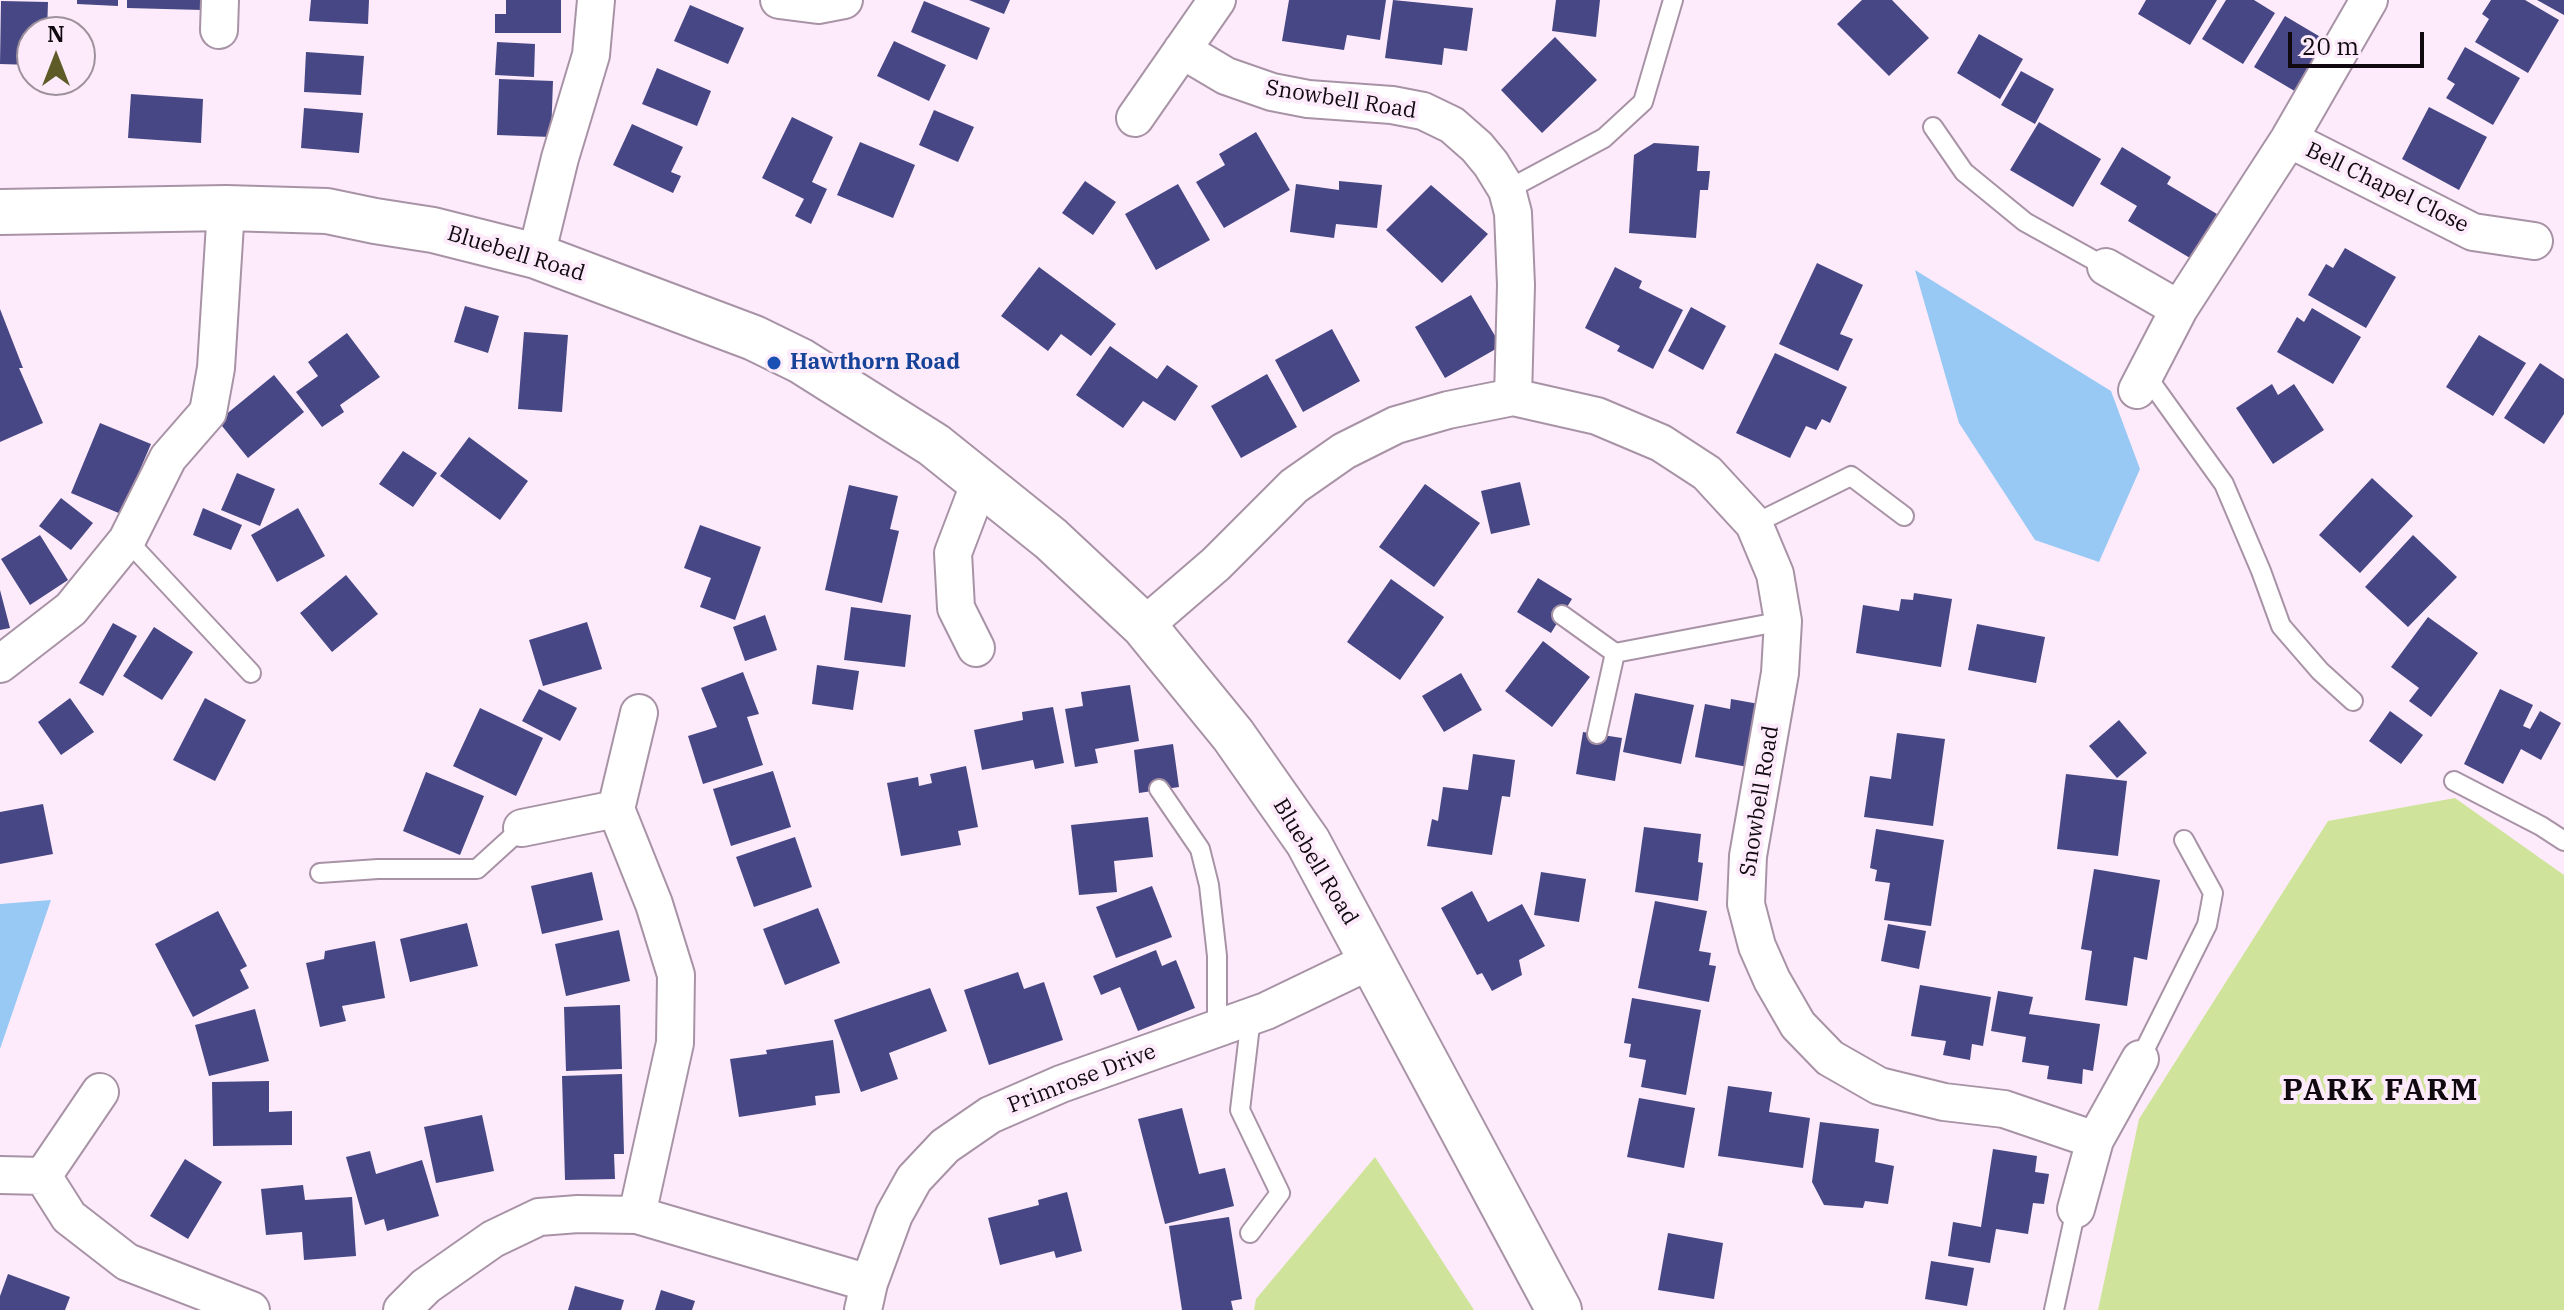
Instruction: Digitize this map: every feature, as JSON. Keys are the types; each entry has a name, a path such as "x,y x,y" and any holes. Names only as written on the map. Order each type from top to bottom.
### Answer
{"street":[{"path":"536,256 560,158 591,55 596,0"},
{"path":"779,0 818,5 844,0"},
{"path":"1135,118 1217,0"},
{"name":"Bell Chapel Close","path":"2141,382 2179,309 2289,139 2369,0"},
{"name":"Snowbell Road","path":"1182,50 1226,76 1272,92 1308,99 1392,105 1423,111 1452,125 1477,147 1507,190 1513,213 1516,242 1513,397"},
{"name":"Bell Chapel Close","path":"2289,139 2473,232 2534,241"},
{"path":"0,664 71,609 127,540 168,458 208,412 216,368 226,208"},
{"name":"Bluebell Road","path":"0,212 226,208 327,211 433,230 536,256 754,338 801,361 934,445 1051,539 1144,626 1233,735 1308,842 1559,1310"},
{"path":"2106,267 2179,309"},
{"name":"Snowbell Road","path":"1144,626 1216,564 1294,486 1344,451 1396,425 1448,410 1513,397 1597,416 1661,443 1707,473 1754,524 1775,574 1783,621 1780,673 1748,856 1746,904 1757,946 1798,1025 1830,1058 1879,1086 1944,1102 2004,1109 2095,1140"},
{"path":"976,648 956,608 953,553 980,482"},
{"path":"637,1215 675,1043 676,975 654,904 616,809 639,713"},
{"path":"522,828 616,809"},
{"name":"Primrose Drive","path":"402,1310 426,1286 493,1239 539,1217 578,1214 637,1215 866,1297 894,1215 914,1179 945,1146 990,1115 1061,1084 1251,1017 1372,960"},
{"path":"2076,1209 2095,1140 2140,1059"},
{"path":"43,1176 100,1092"},
{"path":"0,1175 43,1176"},
{"path":"43,1176 69,1217 127,1262 236,1307"}],"lane":[{"path":"1507,190 1604,138 1643,102 1673,0"},
{"path":"1933,127 1964,172 2025,222 2106,267"},
{"path":"2141,382 2224,484 2281,626 2320,671 2353,701"},
{"path":"1754,524 1851,476 1904,516"},
{"path":"127,540 251,673"},
{"path":"1562,615 1615,653 1783,621"},
{"path":"1597,734 1615,653"},
{"path":"2454,781 2564,841"},
{"path":"1159,789 1200,849 1209,885 1217,956 1217,1029"},
{"path":"320,873 378,869 477,869 522,828"},
{"path":"2140,1059 2207,925 2213,893 2184,840"},
{"path":"1250,1233 1280,1193 1240,1110 1251,1017"},
{"path":"2054,1310 2076,1209"}],"green space":[{"path":"2455,798 2564,875 2564,1310 2098,1310 2139,1119 2328,821"},
{"path":"1375,1157 1474,1310 1254,1310 1256,1299"}],"water":[{"path":"1915,270 2111,391 2140,469 2099,562 2035,540 1959,423"},
{"path":"51,900 0,1049 0,904"}],"building":[{"path":"77,0 118,0 118,6 77,4"},
{"path":"127,0 202,0 202,10 127,8"},
{"path":"311,0 369,0 368,24 309,21"},
{"path":"506,0 561,0 561,33 495,33 495,14 506,14"},
{"path":"969,0 1010,0 1004,14"},
{"path":"1289,0 1386,0 1380,40 1347,35 1344,50 1282,41"},
{"path":"1393,0 1473,8 1467,51 1444,48 1442,65 1385,58"},
{"path":"1556,0 1600,0 1596,37 1552,31"},
{"path":"1862,0 1892,0 1929,38 1889,76 1837,24"},
{"path":"2146,0 2217,0 2190,45 2138,14"},
{"path":"2226,0 2254,0 2275,13 2243,64 2202,39"},
{"path":"2491,0 2525,0 2559,20 2528,73 2475,42 2489,19 2482,14"},
{"path":"2537,0 2564,0 2564,15"},
{"path":"1,1 48,2 48,16 16,16 16,64 0,64"},
{"path":"924,1 990,28 977,60 911,32"},
{"path":"690,5 744,28 728,64 674,41"},
{"path":"2285,16 2334,45 2303,96 2254,67"},
{"path":"1979,34 2023,59 2000,99 1957,73"},
{"path":"1555,37 1597,80 1542,133 1501,90"},
{"path":"894,41 946,65 929,101 877,76"},
{"path":"497,42 535,44 534,77 495,75"},
{"path":"2465,47 2520,78 2493,125 2446,98 2455,84 2447,79"},
{"path":"306,52 364,56 361,95 304,92"},
{"path":"657,68 711,91 697,126 642,104"},
{"path":"2021,71 2054,89 2035,124 2001,105"},
{"path":"499,79 553,81 551,137 497,135"},
{"path":"131,94 203,99 201,143 128,138"},
{"path":"2429,107 2487,137 2459,190 2402,159"},
{"path":"304,108 363,113 359,153 301,148"},
{"path":"934,110 974,127 958,162 919,145"},
{"path":"792,117 833,137 812,182 827,189 811,224 795,216 804,199 762,178"},
{"path":"2039,122 2101,159 2073,207 2010,170"},
{"path":"632,124 683,147 671,172 681,176 673,193 613,165"},
{"path":"1256,132 1290,190 1224,228 1196,182 1225,165 1219,154"},
{"path":"860,142 915,165 893,218 837,195"},
{"path":"1654,143 1699,146 1697,171 1710,171 1708,190 1700,190 1696,238 1629,233 1634,155"},
{"path":"2122,147 2171,177 2167,184 2217,214 2190,258 2128,221 2137,206 2100,184"},
{"path":"1085,181 1116,202 1093,235 1062,213"},
{"path":"1339,181 1382,185 1377,228 1336,224 1334,238 1290,232 1296,184 1339,190"},
{"path":"1178,184 1210,240 1156,270 1125,214"},
{"path":"1431,185 1488,234 1442,283 1386,230"},
{"path":"2345,248 2396,277 2366,328 2308,295 2326,264 2333,268"},
{"path":"1817,263 1863,285 1840,334 1853,339 1838,371 1779,344"},
{"path":"1039,267 1116,324 1091,356 1061,334 1048,351 1001,316"},
{"path":"1615,267 1642,281 1639,288 1683,310 1653,369 1617,351 1620,346 1585,328"},
{"path":"1471,295 1501,346 1445,378 1415,327"},
{"path":"465,306 499,316 488,353 454,342"},
{"path":"1691,307 1726,326 1703,370 1668,351"},
{"path":"2312,308 2361,337 2333,384 2277,352 2297,317 2304,322"},
{"path":"0,309 23,368 19,368 43,423 0,442"},
{"path":"1332,329 1360,381 1303,412 1275,360"},
{"path":"524,332 568,335 562,412 518,409"},
{"path":"347,333 380,377 340,405 344,412 322,427 296,392 318,376 308,362"},
{"path":"2479,335 2526,363 2493,416 2446,387"},
{"path":"1110,346 1157,379 1167,365 1198,386 1175,421 1143,401 1123,428 1076,395"},
{"path":"1775,353 1847,387 1830,423 1822,419 1816,430 1806,426 1790,458 1736,433"},
{"path":"2540,363 2564,379 2564,414 2544,444 2504,418"},
{"path":"1267,374 1297,427 1241,458 1211,406"},
{"path":"274,375 304,412 248,458 218,421"},
{"path":"2272,384 2278,395 2294,384 2324,430 2273,464 2236,408"},
{"path":"100,423 151,444 121,514 71,493"},
{"path":"469,437 528,481 500,520 440,476"},
{"path":"403,451 437,473 413,507 379,484"},
{"path":"237,473 275,489 260,526 221,510"},
{"path":"2372,478 2413,516 2360,573 2319,535"},
{"path":"1520,482 1530,525 1491,534 1481,491"},
{"path":"1425,484 1480,523 1434,587 1379,547"},
{"path":"849,485 898,496 890,529 899,531 882,603 825,590"},
{"path":"61,498 93,523 71,550 39,526"},
{"path":"203,508 242,525 231,550 193,535"},
{"path":"298,508 325,556 277,582 251,535"},
{"path":"700,525 761,547 735,620 700,607 711,578 684,568"},
{"path":"40,535 68,580 30,605 1,559"},
{"path":"2413,535 2457,577 2408,627 2365,587"},
{"path":"346,575 378,614 332,652 300,613"},
{"path":"1538,578 1572,599 1551,633 1517,612"},
{"path":"1391,579 1444,617 1400,680 1347,642"},
{"path":"0,590 10,628 0,630"},
{"path":"1914,593 1952,599 1941,667 1856,653 1863,605 1899,611 1901,599 1913,600"},
{"path":"851,607 911,615 905,667 844,660"},
{"path":"765,615 777,650 745,661 733,627"},
{"path":"2428,617 2478,653 2431,717 2409,701 2419,688 2391,667"},
{"path":"587,622 602,669 543,686 529,640"},
{"path":"113,623 137,636 103,696 79,683"},
{"path":"1977,624 2045,637 2036,683 1968,670"},
{"path":"154,627 193,652 162,700 123,676"},
{"path":"1543,641 1590,677 1552,727 1505,691"},
{"path":"817,665 859,671 853,710 812,704"},
{"path":"743,672 759,714 747,717 763,765 703,784 688,736 717,727 701,688"},
{"path":"1461,673 1482,710 1444,732 1422,696"},
{"path":"1130,685 1139,741 1095,749 1098,763 1075,767 1065,709 1083,706 1081,692"},
{"path":"539,689 577,708 560,741 522,721"},
{"path":"2500,689 2533,705 2523,726 2530,729 2540,711 2561,723 2541,760 2521,749 2503,784 2464,764"},
{"path":"1635,693 1694,705 1681,764 1623,752"},
{"path":"70,698 94,732 61,755 38,722"},
{"path":"205,698 246,720 215,781 173,760"},
{"path":"1731,699 1770,706 1758,769 1695,757 1705,704 1730,709"},
{"path":"1053,707 1064,763 1035,769 1033,760 982,770 974,730 1023,720 1022,712"},
{"path":"480,708 543,738 516,796 453,766"},
{"path":"2390,711 2423,735 2401,764 2369,741"},
{"path":"2119,720 2147,753 2117,778 2089,746"},
{"path":"1583,732 1622,738 1615,781 1576,774"},
{"path":"1897,733 1945,739 1933,826 1864,817 1870,776 1891,779"},
{"path":"1173,744 1179,787 1139,793 1134,750"},
{"path":"1473,754 1515,760 1510,797 1502,796 1492,855 1427,846 1432,819 1438,821 1443,787 1468,790"},
{"path":"966,766 978,827 958,831 961,845 901,856 887,783 918,777 919,786 932,783 930,774"},
{"path":"773,771 791,827 731,846 713,789"},
{"path":"426,772 484,796 460,855 403,831"},
{"path":"2066,774 2127,781 2118,856 2057,849"},
{"path":"43,804 53,854 0,864 0,812"},
{"path":"1148,817 1153,857 1114,861 1117,892 1079,895 1071,825"},
{"path":"1644,827 1701,834 1698,862 1703,863 1698,901 1635,892"},
{"path":"1876,829 1944,840 1931,926 1884,920 1890,883 1875,881 1877,870 1870,868"},
{"path":"795,837 812,887 754,907 736,857"},
{"path":"2094,869 2160,880 2147,960 2134,957 2127,1006 2085,1000 2092,951 2081,949"},
{"path":"592,872 603,920 542,934 531,886"},
{"path":"1541,872 1586,879 1579,922 1534,915"},
{"path":"1152,886 1172,937 1116,958 1096,907"},
{"path":"1472,891 1488,922 1522,904 1545,946 1519,960 1522,975 1492,991 1482,973 1477,975 1441,908"},
{"path":"1655,901 1707,911 1699,951 1711,953 1709,965 1716,966 1709,1002 1638,988"},
{"path":"818,908 840,963 785,985 763,929"},
{"path":"218,911 247,966 240,970 249,988 193,1017 155,944"},
{"path":"467,923 478,966 410,982 400,939"},
{"path":"1888,924 1926,931 1919,969 1881,961"},
{"path":"619,930 630,981 566,996 555,944"},
{"path":"375,941 385,998 342,1006 346,1021 320,1027 306,963 324,959 325,951"},
{"path":"1156,950 1162,966 1176,960 1195,1008 1138,1031 1120,987 1101,995 1093,976"},
{"path":"1018,972 1024,989 1044,982 1063,1040 989,1065 964,990"},
{"path":"1920,985 1991,997 1983,1046 1972,1044 1970,1060 1943,1055 1946,1041 1911,1036"},
{"path":"930,988 947,1031 889,1053 898,1079 861,1092 834,1020"},
{"path":"1998,991 2033,997 2029,1014 2100,1024 2093,1071 2083,1069 2082,1084 2047,1079 2049,1066 2022,1062 2026,1037 1991,1031"},
{"path":"1632,998 1701,1010 1686,1095 1641,1087 1646,1060 1629,1057 1631,1044 1624,1043"},
{"path":"620,1005 622,1069 566,1071 564,1007"},
{"path":"255,1009 269,1061 209,1076 195,1025"},
{"path":"833,1040 840,1093 815,1096 816,1105 739,1117 730,1059"},
{"path":"622,1074 624,1154 614,1154 615,1179 565,1180 562,1076"},
{"path":"269,1081 269,1112 292,1111 292,1145 213,1146 212,1082"},
{"path":"1728,1086 1772,1092 1769,1112 1810,1118 1803,1168 1718,1156"},
{"path":"1639,1098 1695,1108 1684,1168 1627,1157"},
{"path":"1182,1108 1199,1174 1225,1168 1234,1206 1165,1224 1138,1119"},
{"path":"482,1115 494,1171 436,1183 424,1127"},
{"path":"1820,1122 1879,1129 1875,1162 1894,1166 1888,1204 1865,1201 1863,1208 1824,1205 1812,1182"},
{"path":"1993,1149 2037,1156 2035,1172 2049,1174 2044,1204 2033,1203 2028,1234 1996,1229 1990,1263 1948,1256 1953,1222 1981,1227"},
{"path":"370,1151 376,1174 422,1160 439,1216 387,1231 384,1219 365,1225 346,1157"},
{"path":"185,1159 222,1182 188,1239 150,1216"},
{"path":"303,1185 305,1200 352,1197 356,1256 304,1260 302,1232 266,1235 261,1189"},
{"path":"1067,1192 1082,1251 1056,1258 1054,1251 1000,1265 988,1218 1039,1205 1038,1200"},
{"path":"1229,1217 1242,1299 1231,1301 1233,1310 1182,1310 1169,1226"},
{"path":"1668,1233 1723,1243 1714,1299 1658,1290"},
{"path":"1931,1261 1974,1268 1967,1306 1925,1299"},
{"path":"8,1274 70,1297 65,1310 0,1310 0,1296"},
{"path":"575,1286 624,1300 621,1310 568,1310"},
{"path":"661,1290 695,1301 692,1310 655,1310"}],"place":[{"name":"Hawthorn Road","path":"774,363"}],"district":[{"name":"PARK FARM","path":"2381,1091"}]}
